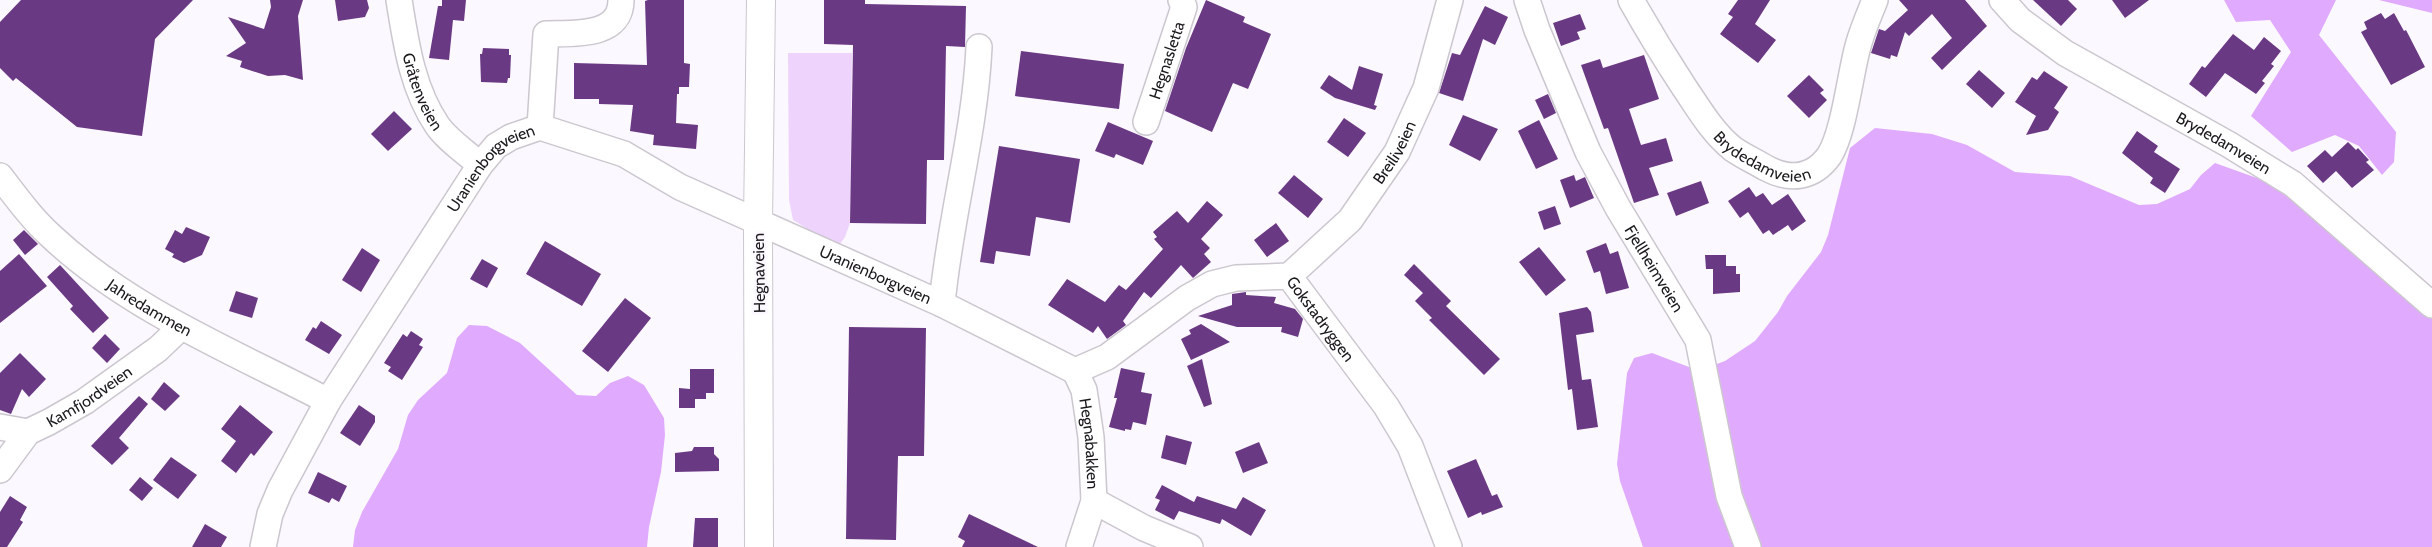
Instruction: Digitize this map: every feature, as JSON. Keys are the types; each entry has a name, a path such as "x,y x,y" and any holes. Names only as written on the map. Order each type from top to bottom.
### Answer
{"main road":[{"name":"Hegnaveien","path":"759,547 758,222 761,0"}],"street":[{"name":"Gråtenveien","path":"399,0 408,52 424,102 438,127 480,165"},
{"path":"540,128 546,34 597,31 612,23 621,7 621,0"},
{"name":"Hegnasletta","path":"1146,122 1184,7 1181,0"},
{"name":"Breiliveien","path":"1289,276 1350,220 1397,152 1426,88 1450,0"},
{"name":"Fjellheimveien","path":"1527,0 1536,30 1588,152 1618,208 1698,340 1729,496 1748,547"},
{"name":"Brydedamveien","path":"1631,0 1655,43 1720,137 1735,150 1774,172 1787,176 1802,176 1822,164 1830,154 1841,121 1858,45 1875,0"},
{"name":"Brydedamveien","path":"2002,0 2020,20 2065,53 2228,144 2293,184 2432,305"},
{"name":"Uranienborgveien","path":"942,304 946,260 972,126 980,47"},
{"name":"Uranienborgveien","path":"263,547 270,514 280,490 328,401 480,165 496,146 511,137 540,128 624,154 680,188 942,304 1075,371"},
{"name":"Jahredammen","path":"0,176 51,237 86,266 181,327 328,401"},
{"name":"Gokstadryggen","path":"1075,371 1107,357 1186,298 1212,284 1236,278 1289,276 1386,406 1410,446 1449,547"},
{"name":"Kamfjordveien","path":"0,470 28,432 84,402 158,348 181,327"},
{"name":"Hegnabakken","path":"1075,371 1084,390 1091,437 1094,501 1144,528 1190,547"},
{"path":"0,427 28,432"},
{"path":"1080,547 1094,501"}],"shaded area":[{"path":"2224,0 2336,0 2319,35 2396,132 2394,162 2382,175 2359,146 2335,135 2292,152 2251,116 2291,52 2270,20 2236,22"},
{"path":"2379,0 2432,0 2432,13"},
{"path":"788,53 852,53 850,223 845,237 840,244 831,243 793,220 789,200"},
{"path":"1875,128 1932,134 1967,145 2015,172 2070,176 2139,205 2157,204 2190,189 2201,175 2215,163 2268,182 2284,190 2432,312 2432,547 1643,547 1620,481 1617,464 1627,373 1634,358 1652,353 1689,367 1706,368 1725,361 1755,341 1821,252 1828,235 1850,148"},
{"path":"469,325 487,326 520,343 577,395 596,396 610,383 628,376 644,385 664,418 665,435 661,472 649,527 647,547 353,547 355,530 362,512 398,449 408,415 418,400 447,373 457,338"}],"building":[{"path":"21,0 193,0 155,39 142,136 77,127 16,78 13,81 0,68 0,22"},
{"path":"270,0 303,0 298,16 303,80 285,75 268,76 240,67 242,61 226,56 246,43 228,17 264,29 271,7"},
{"path":"335,0 367,0 369,8 365,17 338,21"},
{"path":"442,0 466,0 464,21 453,20 449,60 429,58 438,6 442,6"},
{"path":"684,0 684,63 690,64 689,87 679,87 676,123 698,125 696,149 653,145 654,135 630,131 633,105 599,104 599,99 574,99 574,63 647,65 645,1"},
{"path":"824,0 865,0 865,4 966,6 965,47 946,46 944,160 927,160 926,224 850,223 853,45 824,44"},
{"path":"1206,0 1245,17 1243,22 1271,34 1248,89 1233,83 1212,132 1165,111 1186,48"},
{"path":"1738,0 1770,0 1755,24 1776,40 1758,63 1720,34 1733,17 1728,14"},
{"path":"1899,0 1965,0 1987,26 1942,70 1931,58 1952,38 1932,14 1909,36 1905,32 1897,57 1891,55 1890,59 1871,53 1879,29 1885,31 1908,10"},
{"path":"2033,0 2068,0 2077,9 2061,26"},
{"path":"2112,0 2149,0 2125,18"},
{"path":"1485,6 1508,17 1495,45 1483,39 1463,101 1439,93 1452,53 1460,55"},
{"path":"2381,13 2385,19 2394,13 2404,31 2406,30 2425,67 2391,85 2361,32 2367,29 2364,22"},
{"path":"1580,14 1586,29 1577,32 1580,39 1561,46 1553,23"},
{"path":"2233,34 2254,50 2264,37 2281,51 2271,64 2274,66 2262,81 2265,83 2256,94 2225,73 2206,97 2189,84 2202,66 2205,68"},
{"path":"483,48 509,49 509,55 511,55 510,78 508,78 507,83 481,82 480,54 482,54"},
{"path":"1021,51 1124,64 1119,109 1015,96"},
{"path":"1644,55 1659,99 1629,109 1641,145 1666,138 1673,161 1649,168 1659,195 1634,203 1608,128 1604,129 1581,65 1600,59 1603,68"},
{"path":"1359,66 1383,74 1374,105 1377,106 1375,110 1335,98 1320,88 1329,75 1352,90"},
{"path":"1979,70 2005,93 1992,108 1966,84"},
{"path":"2044,71 2068,87 2054,108 2059,112 2048,130 2026,135 2036,116 2015,102 2032,77 2037,80"},
{"path":"1809,75 1824,90 1820,93 1827,100 1809,118 1787,96"},
{"path":"1548,94 1556,113 1544,119 1535,100"},
{"path":"394,111 412,129 388,151 371,134"},
{"path":"1463,115 1498,129 1480,161 1449,145"},
{"path":"1344,118 1366,133 1348,157 1327,142"},
{"path":"1539,120 1558,159 1536,169 1518,131"},
{"path":"1108,122 1153,141 1143,165 1116,154 1114,158 1095,151"},
{"path":"2137,131 2158,146 2154,152 2180,169 2165,193 2150,183 2153,178 2122,153"},
{"path":"2348,142 2356,150 2358,148 2369,160 2366,162 2374,170 2352,188 2336,171 2323,183 2307,166 2325,150 2332,157"},
{"path":"999,146 1080,159 1070,223 1036,217 1030,256 996,251 994,264 980,262"},
{"path":"1294,175 1323,199 1308,218 1278,193"},
{"path":"1574,175 1576,181 1585,177 1594,198 1570,208 1560,180"},
{"path":"1701,181 1709,203 1676,216 1667,193"},
{"path":"1749,187 1756,197 1763,193 1772,205 1788,194 1806,221 1792,231 1788,225 1773,235 1769,230 1763,234 1748,212 1740,218 1728,201"},
{"path":"1207,201 1223,215 1201,239 1210,248 1204,254 1211,262 1193,278 1181,265 1151,298 1144,292 1123,321 1126,325 1107,339 1098,326 1093,333 1048,305 1067,279 1105,302 1119,285 1126,290 1163,249 1154,239 1157,237 1153,232 1177,211 1188,223"},
{"path":"1555,206 1561,224 1544,230 1538,212"},
{"path":"1276,223 1289,241 1267,257 1254,240"},
{"path":"186,227 210,237 202,255 184,263 172,257 174,254 165,249 175,230 182,234"},
{"path":"24,230 38,244 25,255 13,240"},
{"path":"545,241 601,274 582,306 526,274"},
{"path":"1606,243 1610,254 1618,251 1629,288 1606,294 1600,271 1594,273 1586,251"},
{"path":"1539,247 1566,280 1546,296 1519,262"},
{"path":"362,248 380,260 361,292 342,280"},
{"path":"19,254 47,286 0,323 0,271"},
{"path":"1705,255 1726,255 1726,266 1736,266 1736,274 1740,274 1740,292 1713,294 1713,269 1706,269"},
{"path":"482,259 498,268 487,288 470,279"},
{"path":"1414,264 1451,301 1446,306 1500,359 1484,375 1429,320 1432,318 1415,301 1423,293 1404,275"},
{"path":"60,265 109,318 93,333 70,309 73,306 47,277"},
{"path":"236,291 258,298 252,318 229,311"},
{"path":"1246,292 1246,295 1276,297 1274,303 1295,309 1303,319 1298,337 1281,332 1282,327 1237,327 1198,316 1232,305 1232,294"},
{"path":"625,298 651,318 608,372 582,351"},
{"path":"1587,307 1591,312 1594,332 1576,335 1582,380 1591,379 1598,427 1577,430 1572,389 1568,390 1559,313"},
{"path":"321,321 342,335 329,354 305,340 313,327 316,329"},
{"path":"1201,324 1230,342 1191,360 1181,339 1191,334 1189,330"},
{"path":"849,327 926,328 924,456 898,456 896,540 846,539"},
{"path":"411,331 423,339 419,345 423,347 402,380 388,371 391,367 384,363 403,334 407,337"},
{"path":"105,334 120,349 107,363 92,348"},
{"path":"20,353 46,379 29,397 22,389 11,414 0,410 0,373"},
{"path":"1202,359 1212,404 1204,407 1187,366"},
{"path":"1121,368 1145,373 1141,392 1152,394 1146,425 1133,422 1131,430 1125,429 1125,431 1109,427 1117,398 1114,398"},
{"path":"690,369 714,369 714,393 706,393 706,399 695,399 695,408 679,408 679,388 690,389"},
{"path":"164,382 180,396 165,411 151,399"},
{"path":"139,396 148,404 119,438 129,448 112,465 91,446"},
{"path":"240,405 273,432 254,456 251,453 236,473 221,461 236,441 221,429"},
{"path":"359,405 375,416 375,422 360,446 340,433"},
{"path":"1166,435 1192,442 1186,465 1161,458"},
{"path":"1259,442 1268,463 1243,473 1235,452"},
{"path":"694,447 714,447 714,454 719,459 719,471 675,472 675,453 692,451"},
{"path":"171,457 197,475 178,499 153,480"},
{"path":"1476,459 1492,496 1497,494 1503,507 1482,515 1481,512 1468,518 1447,471"},
{"path":"318,472 347,486 339,502 332,498 329,503 308,493"},
{"path":"140,477 153,488 142,501 129,490"},
{"path":"1162,485 1194,502 1197,496 1236,509 1243,497 1266,510 1251,536 1222,519 1220,524 1179,511 1174,520 1155,510 1160,500 1155,498"},
{"path":"10,496 27,507 20,520 23,522 7,547 0,547 0,512"},
{"path":"969,514 1038,547 962,547 965,541 958,537"},
{"path":"695,518 718,518 718,547 693,547"},
{"path":"205,524 227,537 221,547 192,547"}]}
